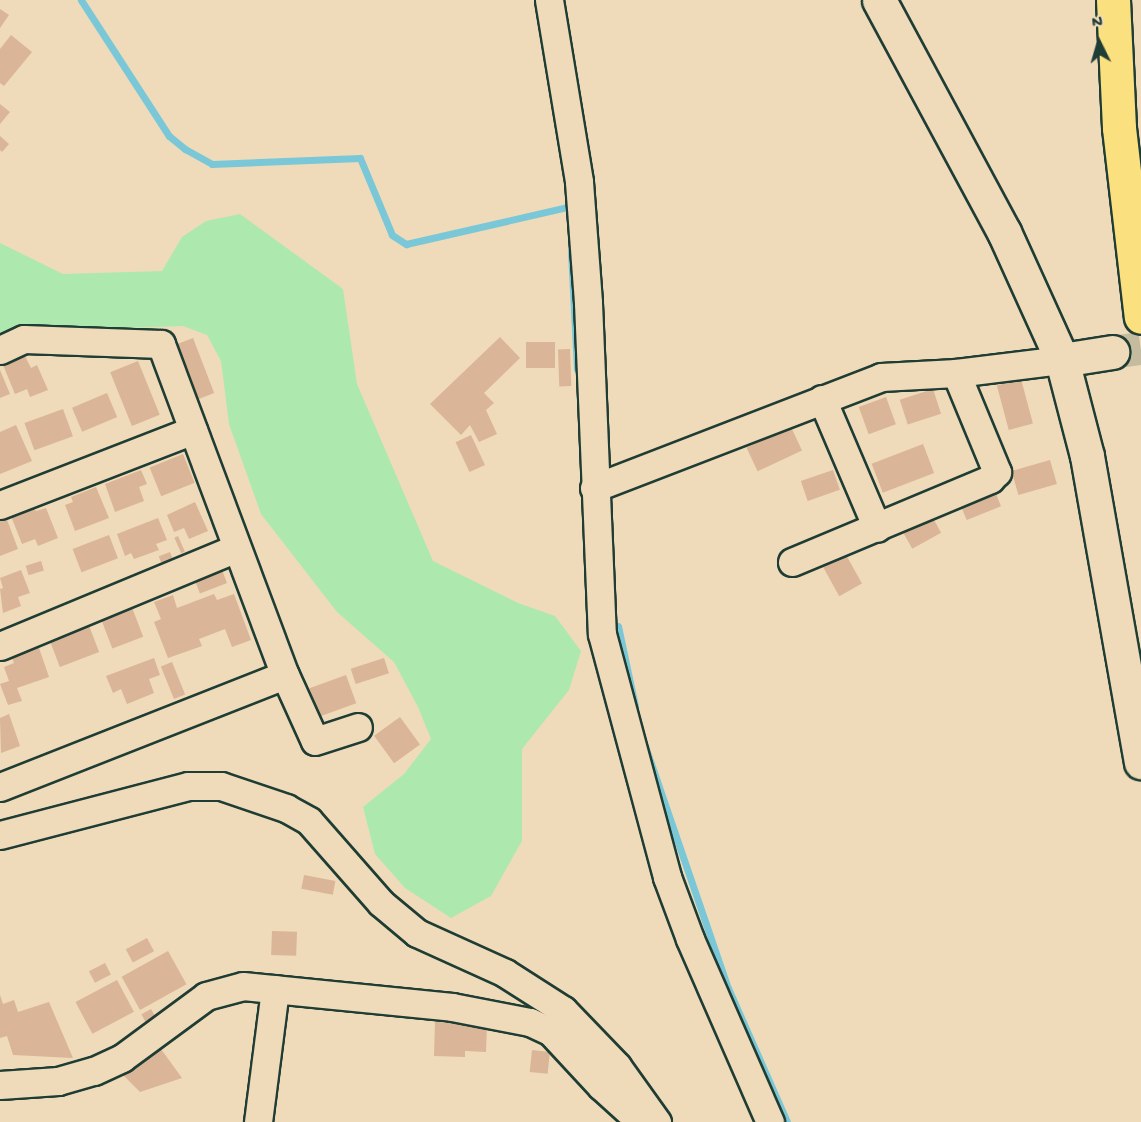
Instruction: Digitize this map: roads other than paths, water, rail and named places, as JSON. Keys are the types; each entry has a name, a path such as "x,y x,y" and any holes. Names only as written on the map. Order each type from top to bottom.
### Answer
{"highway":[{"path":"1113,0 1119,128 1141,317"}],"street":[{"path":"549,0 579,182 588,303 594,488 602,634 667,877 690,939 770,1122"},
{"path":"879,0 1004,232 1062,360 1087,456 1141,762"},
{"path":"0,350 24,339 161,344 285,675 315,741 358,727"},
{"path":"594,488 882,377 956,374 1112,352"},
{"path":"792,562 990,479 997,472 956,374"},
{"path":"822,399 877,528"},
{"path":"0,505 193,430"},
{"path":"0,646 237,548"},
{"path":"0,787 285,675"},
{"path":"0,835 188,786 221,786 286,808 309,822 381,903 417,933 505,973 563,1010 617,1066 657,1122"},
{"path":"0,1084 58,1081 94,1071 122,1058 206,996 232,986 452,1007 530,1022 551,1032 601,1086 632,1114 648,1122"},
{"path":"258,1122 275,989"}],"waterway":[{"path":"81,0 169,136 185,149 212,164 360,158 392,235 406,244 568,207 569,213"},
{"path":"571,251 577,369"},
{"path":"618,626 635,706"},
{"path":"645,746 728,988 787,1122"}],"tunnel":[{"path":"1112,352 1141,348"}]}
